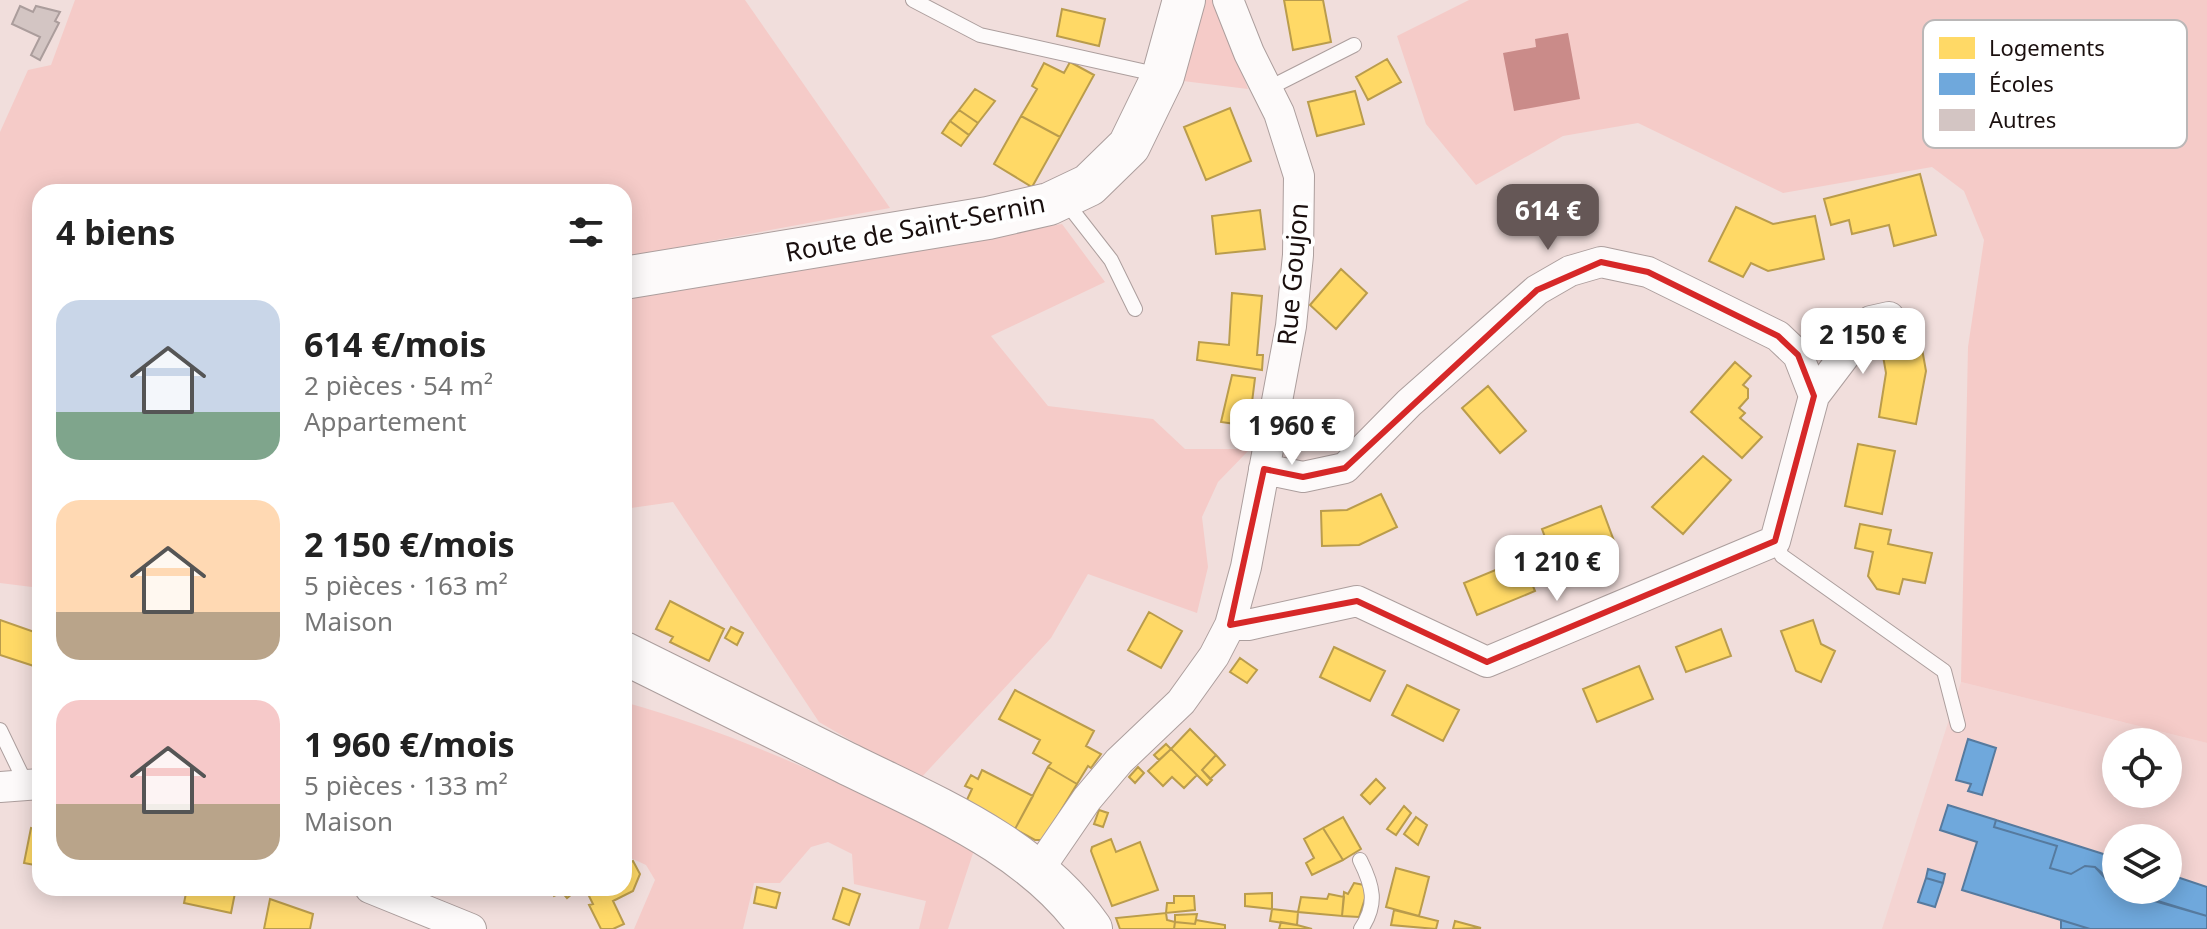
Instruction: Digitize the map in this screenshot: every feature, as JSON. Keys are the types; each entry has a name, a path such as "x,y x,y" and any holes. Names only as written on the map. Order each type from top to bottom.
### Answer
{"street":[{"name":"Route de Saint-Sernin","path":"632,277 988,218 1062,198 1089,185 1129,146 1163,76 1184,0"},
{"name":"Rue Goujon","path":"1037,872 1087,799 1119,761 1181,702 1230,625 1246,567 1291,326 1298,255 1299,176 1267,89 1228,0"},
{"path":"1264,469 1303,477 1345,468 1409,403 1537,290 1570,271 1601,262 1648,272 1778,336 1798,355 1814,396"},
{"path":"1230,625 1248,625 1357,601 1487,662 1775,541 1814,396 1871,321 1889,317"},
{"path":"632,657 966,823 1037,872 1075,906 1091,929"},
{"path":"390,896 471,929"}],"lane":[{"path":"913,0 980,35 1163,76"},
{"path":"1267,89 1354,45"},
{"path":"1062,198 1111,260 1135,309"},
{"path":"1775,541 1782,556 1944,671 1958,725"},
{"path":"0,730 22,785"},
{"path":"1360,860 1373,884 1373,903 1361,929"}],"highlighted area":[{"path":"1601,262 1648,272 1778,336 1798,355 1814,396 1775,541 1487,662 1357,601 1230,625 1264,469 1303,477 1345,468 1537,290"}],"shaded area":[{"path":"75,0 745,0 890,208 632,256 632,184 32,184 32,587 0,583 0,132 28,70 51,65"},
{"path":"1201,0 1215,0 1248,89 1183,81"},
{"path":"1469,0 2207,0 2207,743 2182,737 2182,728 2147,728 1961,682 1968,347 1984,240 1964,191 1932,167 1783,193 1638,123 1563,136 1476,185 1426,124 1397,36"},
{"path":"1568,33 1580,99 1514,111 1503,53 1536,47 1535,39"},
{"path":"1062,224 1105,282 991,336 1048,406 1153,419 1185,449 1250,449 1218,482 1202,517 1208,567 1197,613 1088,574 1051,638 919,780 819,722 673,502 632,508 632,297"},
{"path":"1961,682 2147,728 2102,728 2102,808 2182,808 2182,737 2207,743 2207,929 1882,929"},
{"path":"632,704 760,749 975,847 948,929 919,929 926,901 854,884 852,854 828,842 811,847 780,883 754,883 743,929 634,929 655,880 646,865 632,859"}],"building: Logements":[{"path":"1284,0 1323,0 1331,42 1293,50"},
{"path":"1062,9 1105,19 1099,46 1057,36"},
{"path":"1387,59 1401,82 1368,100 1356,77"},
{"path":"1070,62 1094,75 1060,137 1021,116 1037,89 1032,86 1044,63 1064,73"},
{"path":"975,89 995,101 978,123 959,110"},
{"path":"1355,91 1364,124 1317,136 1308,102"},
{"path":"1230,108 1251,161 1206,180 1184,127"},
{"path":"959,110 978,123 969,135 950,121"},
{"path":"1021,116 1060,137 1032,187 994,164"},
{"path":"950,121 969,135 961,146 942,133"},
{"path":"1920,174 1936,235 1894,246 1889,225 1852,234 1849,220 1831,225 1824,199"},
{"path":"1736,207 1773,224 1815,216 1824,259 1768,271 1751,263 1743,277 1709,261"},
{"path":"1260,210 1265,249 1216,254 1212,216"},
{"path":"1341,269 1367,293 1336,329 1310,305"},
{"path":"1232,293 1262,296 1257,355 1263,355 1262,370 1197,360 1199,342 1229,345"},
{"path":"1919,332 1926,371 1916,424 1879,417 1886,373 1880,339"},
{"path":"1735,362 1751,376 1743,385 1748,389 1748,398 1739,408 1745,413 1740,418 1762,437 1742,458 1691,412"},
{"path":"1232,375 1255,378 1249,426 1221,422"},
{"path":"1488,386 1526,431 1500,453 1462,408"},
{"path":"1858,444 1895,451 1882,514 1845,506"},
{"path":"1703,456 1731,480 1683,534 1652,507"},
{"path":"1381,494 1397,527 1359,545 1322,546 1321,511 1347,510"},
{"path":"1601,506 1614,541 1555,564 1542,529"},
{"path":"1860,524 1891,530 1888,544 1932,553 1925,583 1903,579 1899,594 1877,589 1868,576 1873,552 1855,548"},
{"path":"1522,559 1535,591 1477,615 1464,583"},
{"path":"670,601 724,629 709,661 670,642 673,637 656,629"},
{"path":"1149,612 1182,631 1161,668 1128,650"},
{"path":"0,620 32,631 32,665 0,655"},
{"path":"1813,620 1821,644 1835,651 1821,682 1796,671 1781,631"},
{"path":"731,627 743,633 737,645 725,638"},
{"path":"1721,629 1731,656 1686,672 1676,647"},
{"path":"1334,647 1385,671 1370,701 1320,677"},
{"path":"1240,658 1257,670 1247,683 1230,672"},
{"path":"1639,666 1653,699 1597,722 1583,689"},
{"path":"1407,685 1459,710 1443,741 1392,715"},
{"path":"1015,690 1094,731 1086,746 1101,754 1091,768 1088,766 1077,784 1048,767 1051,763 1033,753 1040,740 999,719"},
{"path":"1190,729 1216,755 1202,770 1212,780 1207,785 1171,749"},
{"path":"1166,744 1171,749 1159,760 1154,755"},
{"path":"1171,749 1197,775 1184,788 1172,777 1163,786 1148,771"},
{"path":"1216,755 1225,765 1210,779 1202,770"},
{"path":"1048,767 1077,784 1043,840 1035,840 1015,829"},
{"path":"1138,767 1144,773 1135,783 1129,777"},
{"path":"982,770 1033,796 1015,829 965,804 972,789 965,786 971,775 978,779"},
{"path":"1376,779 1385,788 1370,804 1361,795"},
{"path":"1404,806 1411,813 1396,835 1387,829"},
{"path":"1099,810 1108,813 1103,827 1094,824"},
{"path":"1343,817 1361,849 1343,860 1323,828"},
{"path":"1416,817 1427,825 1418,845 1404,834"},
{"path":"31,828 32,864 24,863"},
{"path":"1323,828 1343,860 1312,875 1306,863 1314,858 1304,839"},
{"path":"1111,839 1116,852 1140,842 1158,890 1112,906 1091,851 1092,847"},
{"path":"632,861 640,874 632,892"},
{"path":"1396,868 1429,877 1419,916 1386,907"},
{"path":"1354,883 1369,886 1359,917 1342,916 1344,892 1348,894"},
{"path":"757,887 780,893 776,908 754,903"},
{"path":"843,888 860,894 849,925 833,919"},
{"path":"1272,893 1272,909 1245,906 1245,894"},
{"path":"1329,894 1344,897 1342,916 1298,912 1301,897 1327,899"},
{"path":"185,896 234,896 231,913 184,903"},
{"path":"589,896 623,896 613,901 624,924 613,929 601,929 589,905 593,904"},
{"path":"1174,896 1194,896 1195,910 1166,913 1167,903 1174,903"},
{"path":"270,899 313,914 310,929 264,929"},
{"path":"1272,909 1298,912 1297,925 1270,921"},
{"path":"1394,910 1438,921 1436,929 1391,925"},
{"path":"1166,913 1167,920 1175,922 1174,929 1120,929 1116,918"},
{"path":"1197,914 1195,924 1175,922 1175,915"},
{"path":"1196,920 1225,925 1225,929 1174,929 1175,922 1195,924"},
{"path":"1455,921 1481,928 1453,929"},
{"path":"1281,922 1297,925 1312,929 1279,929"}],"building: Écoles":[{"path":"1968,739 1996,748 1982,795 1968,791 1971,784 1956,780"},
{"path":"1948,805 1996,820 1994,827 2057,846 2050,868 2071,874 2085,866 2095,867 2102,875 2102,904 2165,904 2207,916 2207,929 2090,929 1962,890 1977,842 1940,830"},
{"path":"1996,820 2102,854 2102,873 2095,867 2085,866 2071,874 2050,868 2057,846 1994,827"},
{"path":"1928,869 1945,874 1943,883 1926,878"},
{"path":"1926,878 1943,883 1935,907 1918,902"},
{"path":"2182,879 2207,887 2207,916 2168,904 2182,904"},
{"path":"2061,920 2090,929 2061,929"}],"building: Autres":[{"path":"20,6 33,12 36,6 60,12 55,21 59,23 40,60 31,55 40,37 12,24"}]}
